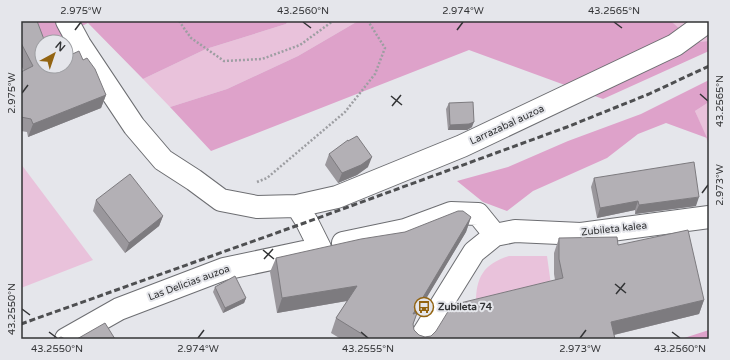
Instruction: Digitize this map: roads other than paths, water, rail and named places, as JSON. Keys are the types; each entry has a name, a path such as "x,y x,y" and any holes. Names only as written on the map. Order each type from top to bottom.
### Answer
{"street":[{"name":"Larrazabal auzoa","path":"67,21 80,45 134,126 163,160 221,200 257,207 297,206 337,197 462,146 676,45 708,21"},
{"path":"297,206 320,248"},
{"name":"Las Delicias auzoa","path":"66,339 119,309 224,269 405,230 451,213 478,214 495,235"},
{"name":"Zubileta kalea","path":"495,235 515,230 581,234 709,218"},
{"path":"420,339 474,252 495,235"}],"railway":[{"path":"21,324 567,127 649,94 709,66"}],"place":[{"name":"Zubileta 74","path":"424,307"}]}
